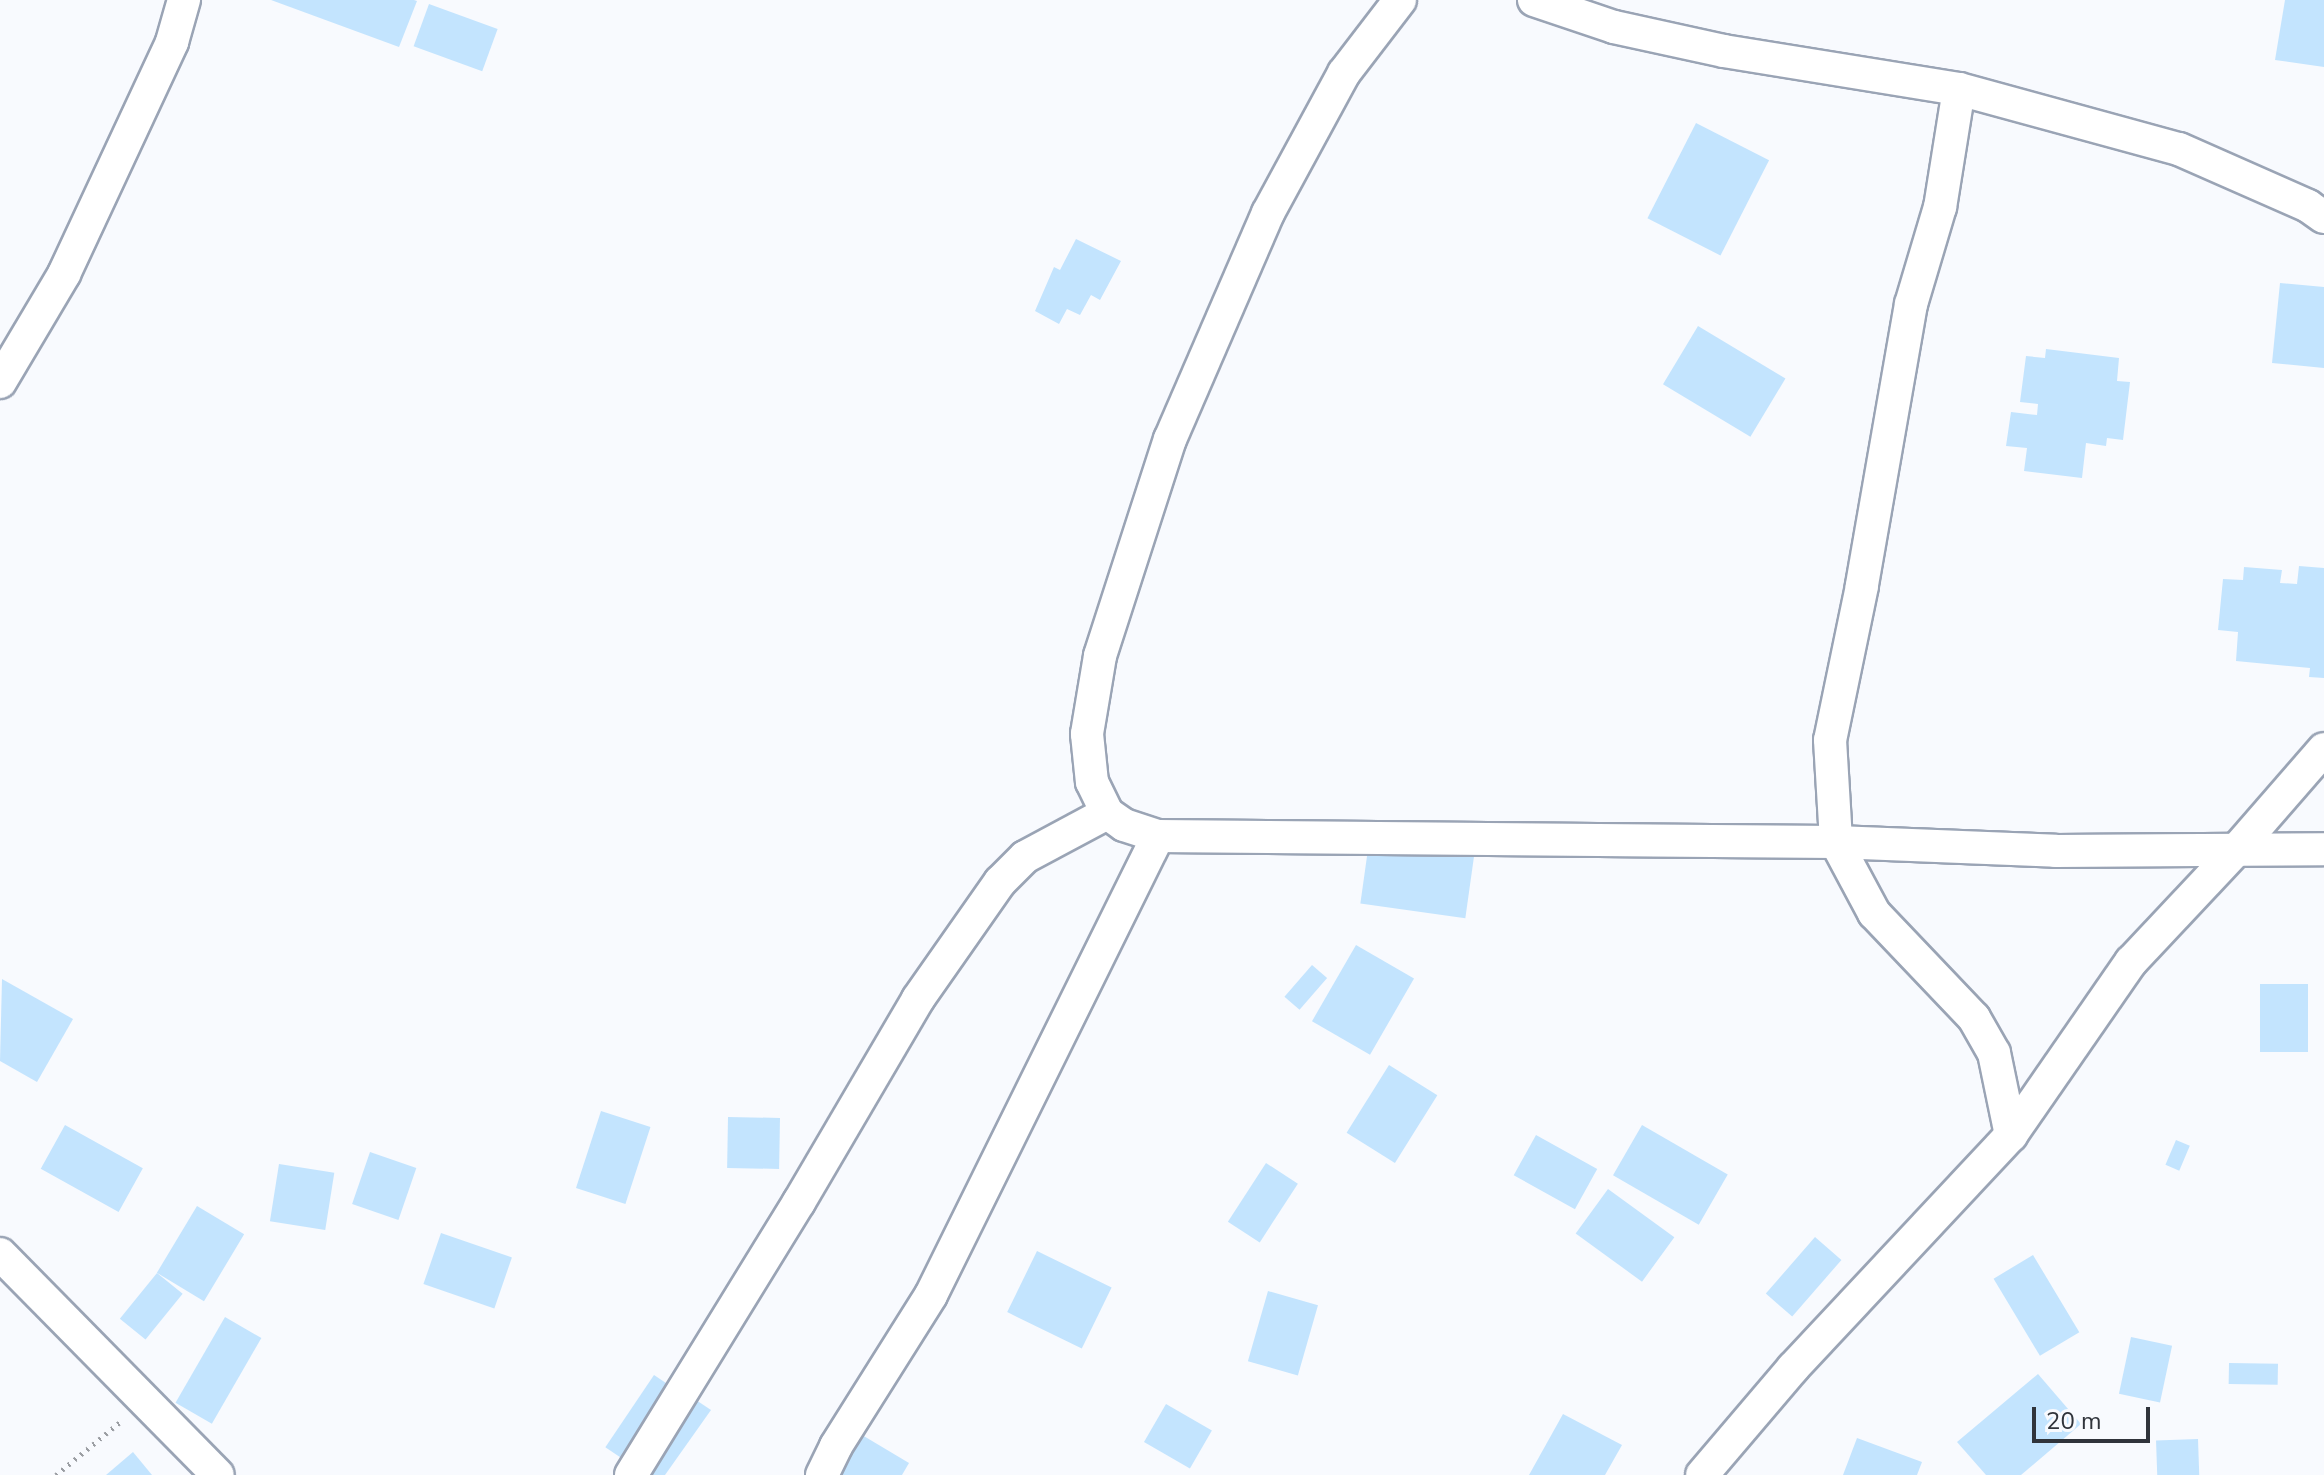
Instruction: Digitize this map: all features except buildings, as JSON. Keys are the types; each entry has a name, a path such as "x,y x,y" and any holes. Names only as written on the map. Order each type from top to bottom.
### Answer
{"street":[{"path":"0,382 64,274 172,42 184,0"},
{"path":"1400,0 1344,73 1268,213 1170,439 1100,656 1087,734 1092,782 1107,813 1124,825 1158,836 1836,842 2056,851 2324,849"},
{"path":"1534,0 1614,27 1724,51 1959,89 2179,149 2308,206 2324,217"},
{"path":"1959,89 1940,207 1911,304 1862,586 1830,740 1836,842 1874,913 1974,1018 1994,1053 2011,1135"},
{"path":"1702,1475 1793,1368 2011,1135 2131,962 2238,848 2324,749"},
{"path":"631,1475 799,1202 918,999 1000,882 1025,857 1107,813"},
{"path":"822,1475 836,1446 931,1295 1158,836"},
{"path":"0,1254 218,1475"}],"path":[{"path":"56,1475 145,1399"}]}
